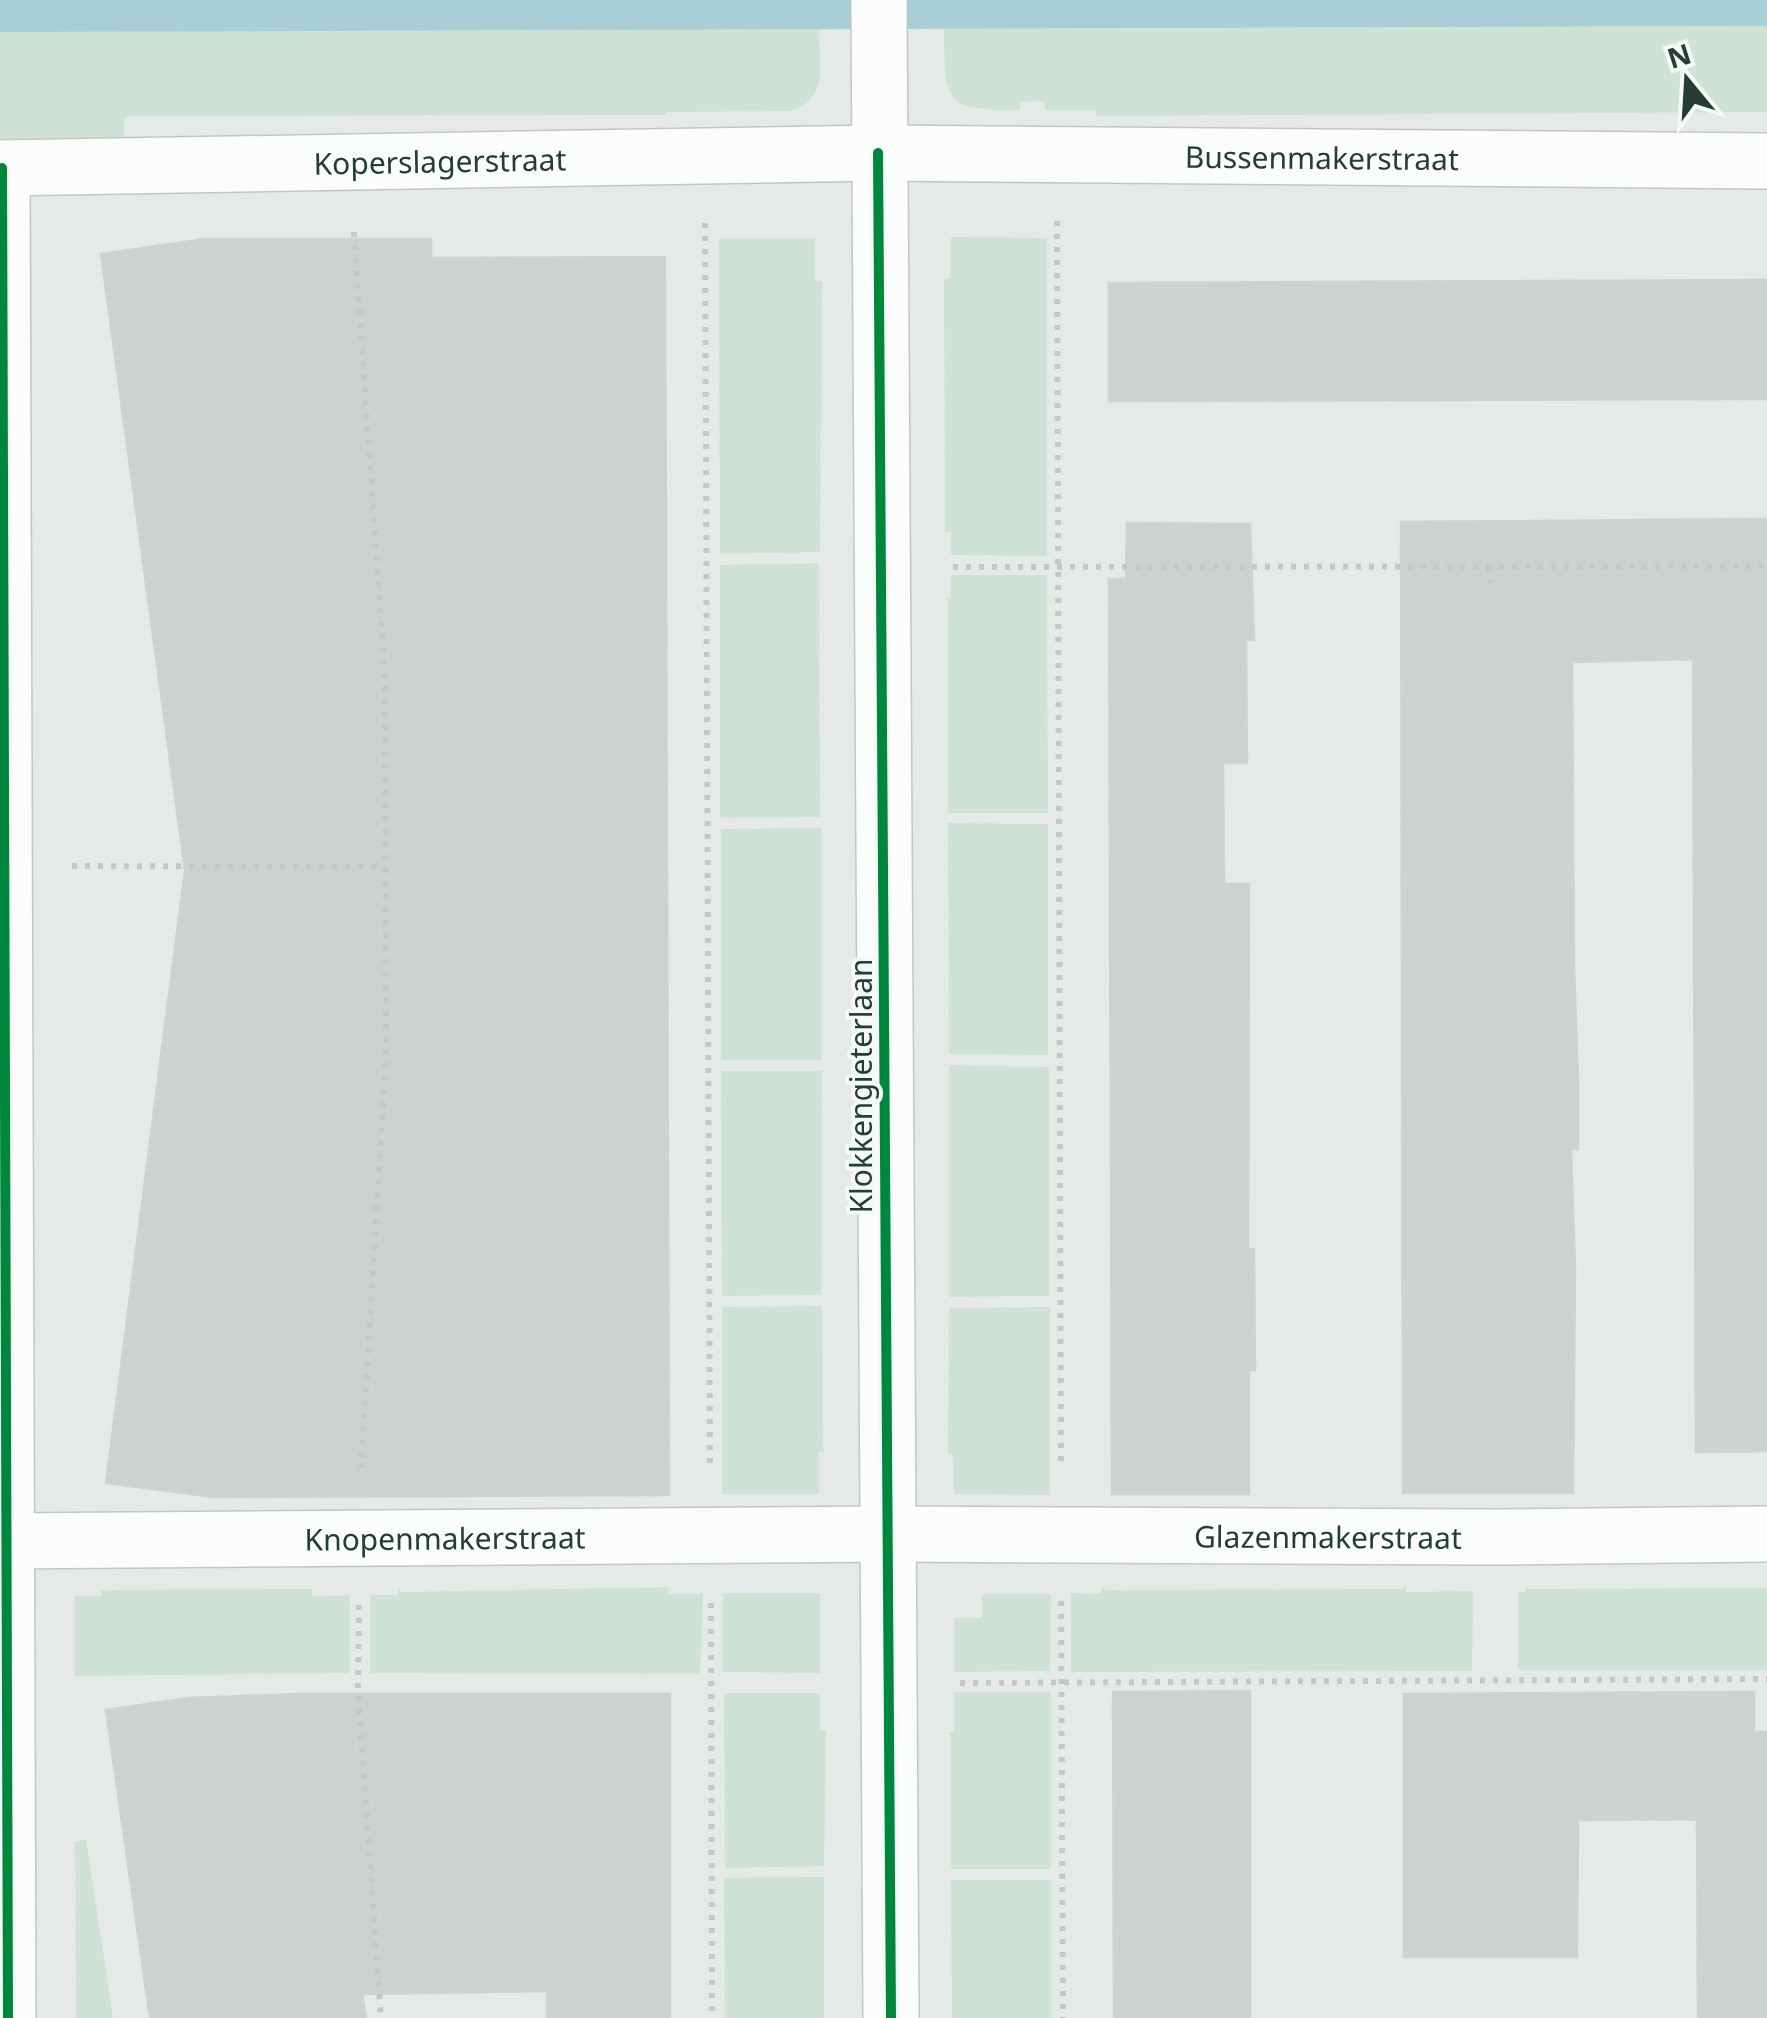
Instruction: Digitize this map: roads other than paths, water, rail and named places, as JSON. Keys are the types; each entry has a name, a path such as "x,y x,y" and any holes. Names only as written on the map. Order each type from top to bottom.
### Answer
{"street":[{"name":"Klokkengieterlaan","path":"879,0 891,2018"},
{"name":"Bussenmakerstraat","path":"878,153 1767,161"},
{"name":"Koperslagerstraat","path":"1,168 878,153"},
{"path":"1,168 3,1541 8,2018"},
{"name":"Glazenmakerstraat","path":"888,1534 1767,1534"},
{"name":"Knopenmakerstraat","path":"3,1541 888,1534"}],"water":[{"path":"0,0 1767,0 1767,26 0,32"}]}
